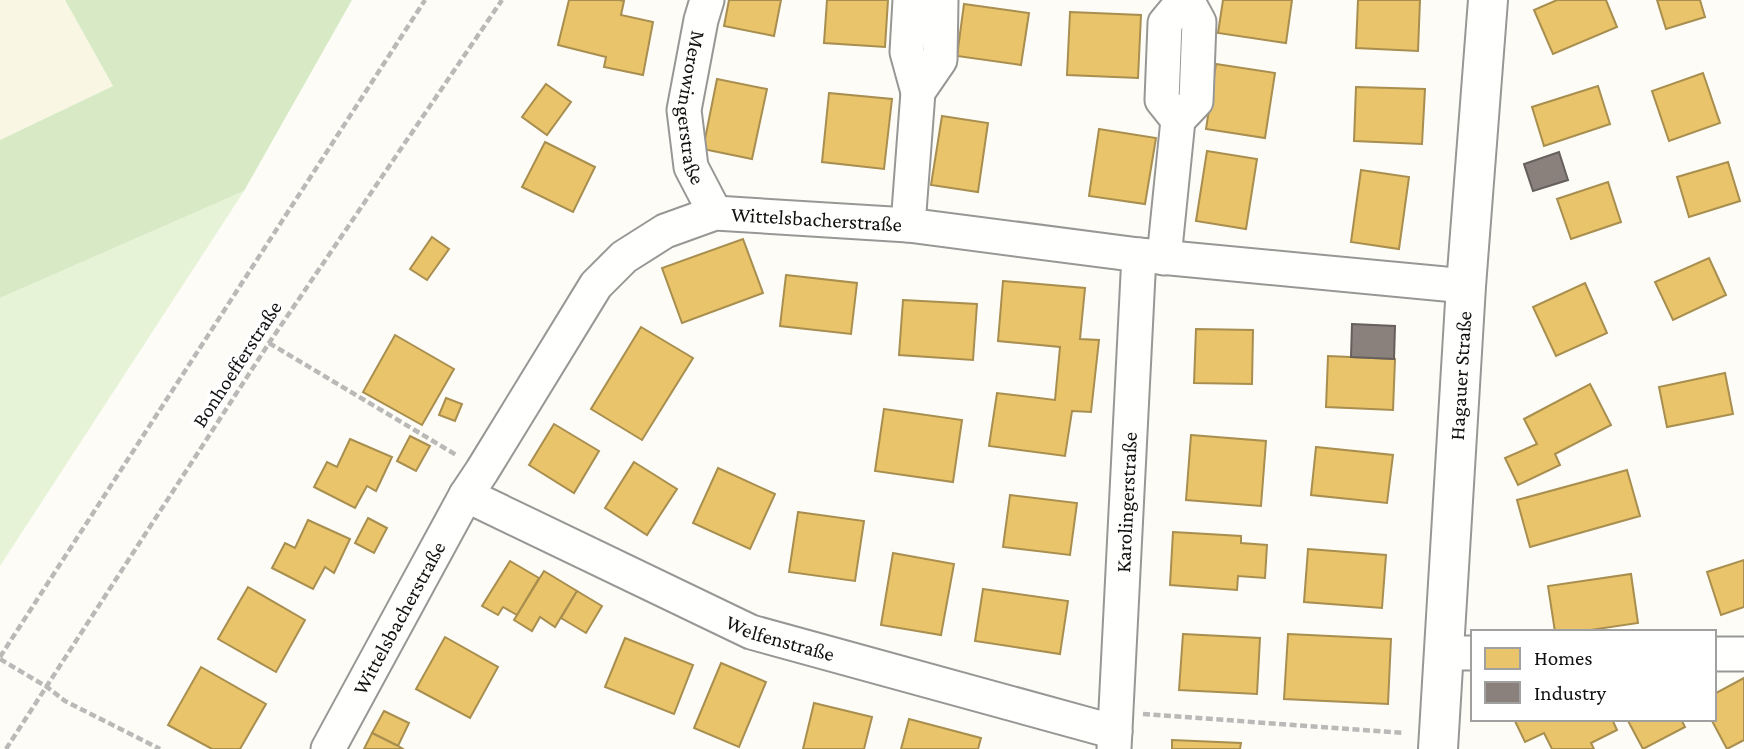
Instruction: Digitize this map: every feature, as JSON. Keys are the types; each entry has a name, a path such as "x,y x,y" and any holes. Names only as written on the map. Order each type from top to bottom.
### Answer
{"street":[{"name":"Merowingerstraße","path":"707,0 684,110 691,167 715,213"},
{"path":"908,225 918,92 907,52 910,0"},
{"path":"918,92 940,60 941,0"},
{"path":"1151,257 1178,120 1196,101 1199,22 1185,0"},
{"name":"Hagauer Straße","path":"1438,749 1459,653 1466,286 1488,0"},
{"name":"Wittelsbacherstraße","path":"328,749 474,483 596,285 624,257 666,231 715,213 908,225 1151,257 1466,286"},
{"name":"Karolingerstraße","path":"1115,732 1151,257"},
{"name":"Welfenstraße","path":"474,483 751,632 1115,732"},
{"path":"1716,654 1744,654"}],"path":[{"path":"160,749 65,701 0,658 425,0"},
{"name":"Bonhoefferstraße","path":"6,749 269,343 502,0"},
{"path":"269,343 474,483"},
{"path":"1115,732 1144,714 1404,733"}],"shaded area":[{"path":"0,0 65,0 113,86 0,140"}],"green space":[{"path":"65,0 352,0 244,191 0,298 0,140 113,86"},
{"path":"244,191 0,566 0,298"}],"building: Homes":[{"path":"569,0 624,1 621,15 653,22 643,75 604,67 606,57 558,45"},
{"path":"729,0 781,0 774,36 724,26"},
{"path":"827,0 888,0 885,47 824,43"},
{"path":"1223,0 1292,0 1286,43 1218,33"},
{"path":"1358,0 1420,0 1418,51 1356,48"},
{"path":"1557,0 1606,0 1617,27 1553,54 1534,10"},
{"path":"1657,0 1700,0 1705,17 1666,29"},
{"path":"964,4 1029,13 1021,65 957,56"},
{"path":"1070,12 1141,15 1138,78 1067,75"},
{"path":"1216,64 1275,73 1265,138 1206,129"},
{"path":"1703,73 1720,123 1669,141 1652,91"},
{"path":"717,79 767,89 752,159 703,149"},
{"path":"546,84 571,102 547,135 522,117"},
{"path":"1598,86 1610,124 1544,146 1532,107"},
{"path":"1356,87 1425,89 1422,144 1354,141"},
{"path":"829,93 892,99 884,169 822,162"},
{"path":"942,116 988,123 978,192 931,185"},
{"path":"1099,129 1156,138 1145,204 1089,196"},
{"path":"545,142 595,167 573,212 522,187"},
{"path":"1207,151 1257,159 1246,229 1196,221"},
{"path":"1728,162 1740,201 1689,217 1677,177"},
{"path":"1361,170 1409,177 1399,249 1351,242"},
{"path":"1608,182 1621,222 1571,239 1557,199"},
{"path":"432,237 449,249 427,280 410,269"},
{"path":"743,239 763,293 682,323 662,268"},
{"path":"1709,258 1726,295 1673,320 1655,282"},
{"path":"786,275 857,283 851,334 780,326"},
{"path":"1003,281 1085,288 1080,339 1099,340 1091,412 1072,411 1065,456 989,446 997,393 1055,400 1060,347 998,341"},
{"path":"1585,283 1607,333 1556,356 1533,307"},
{"path":"903,300 977,304 973,360 899,355"},
{"path":"641,327 693,358 642,440 591,409"},
{"path":"1196,329 1253,330 1252,384 1194,383"},
{"path":"395,335 454,369 422,425 363,392"},
{"path":"1328,356 1395,359 1393,410 1326,407"},
{"path":"1725,373 1733,414 1667,427 1659,387"},
{"path":"1590,384 1611,425 1555,454 1560,465 1518,485 1505,458 1537,444 1524,419"},
{"path":"446,398 462,404 455,421 439,415"},
{"path":"884,409 962,420 953,482 875,471"},
{"path":"554,424 599,451 574,493 529,465"},
{"path":"1191,435 1266,441 1261,506 1186,500"},
{"path":"410,436 430,446 416,471 397,461"},
{"path":"350,439 392,457 376,491 367,486 355,508 314,487 327,462 337,467"},
{"path":"1316,447 1393,455 1387,503 1311,495"},
{"path":"634,462 677,489 647,535 605,508"},
{"path":"718,468 775,494 750,549 693,523"},
{"path":"1627,470 1640,516 1530,547 1517,500"},
{"path":"1010,495 1077,503 1070,555 1003,547"},
{"path":"798,512 864,521 855,581 789,572"},
{"path":"368,518 387,528 374,553 355,543"},
{"path":"308,520 350,539 334,573 325,567 313,589 272,568 285,543 295,548"},
{"path":"1173,532 1241,536 1241,543 1267,545 1265,578 1238,576 1237,590 1170,585"},
{"path":"1308,549 1386,555 1382,608 1304,602"},
{"path":"893,553 954,564 941,635 881,625"},
{"path":"1744,560 1744,607 1721,615 1707,572"},
{"path":"510,561 539,578 517,615 503,607 498,615 482,606"},
{"path":"544,571 577,591 555,627 540,617 532,631 514,620"},
{"path":"1631,574 1638,623 1591,630 1555,630 1548,586"},
{"path":"248,587 305,620 276,672 218,639"},
{"path":"983,589 1068,601 1060,654 975,641"},
{"path":"577,591 602,606 586,633 561,618"},
{"path":"1183,634 1260,638 1257,694 1179,690"},
{"path":"1288,634 1391,639 1388,704 1284,699"},
{"path":"445,637 498,667 470,718 416,689"},
{"path":"625,638 693,665 674,714 605,687"},
{"path":"721,663 766,682 739,747 694,728"},
{"path":"201,667 266,704 240,749 212,749 168,725"},
{"path":"1744,678 1744,740 1727,749 1712,721 1716,721 1716,693"},
{"path":"814,703 872,717 864,749 803,749"},
{"path":"384,711 409,723 398,746 372,733"},
{"path":"909,719 981,738 978,749 901,749"},
{"path":"1515,721 1613,721 1617,730 1591,743 1594,749 1552,749 1544,733 1525,742"},
{"path":"1628,721 1682,721 1685,727 1643,749"},
{"path":"372,733 398,746 403,749 364,749"},
{"path":"1172,740 1241,743 1240,749 1172,749"}],"building: Industry":[{"path":"1559,152 1568,180 1533,191 1524,164"},
{"path":"1352,324 1395,326 1394,359 1351,357"}]}
